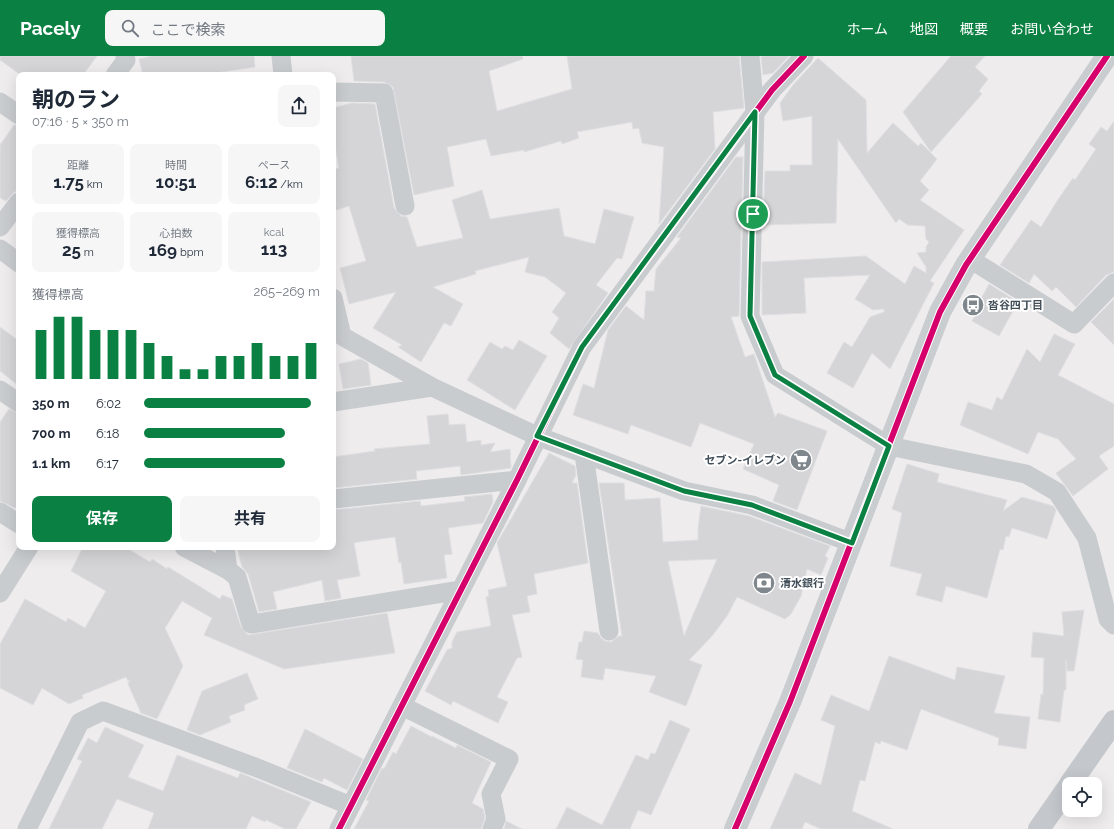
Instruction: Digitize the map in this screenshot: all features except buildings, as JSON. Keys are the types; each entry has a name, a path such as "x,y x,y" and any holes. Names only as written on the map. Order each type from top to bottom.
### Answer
{"main road":[{"path":"1076,777 1114,721"},
{"path":"1039,829 1062,796"}],"street":[{"path":"117,72 126,60 124,56"},
{"path":"281,56 283,72"},
{"path":"750,56 755,112 750,316 775,375 889,446 1026,474 1057,492 1087,538 1108,619 1114,625"},
{"path":"339,829 517,480 537,436 582,347 755,112 772,90 804,56"},
{"path":"736,829 790,702 940,312 970,259 1107,56"},
{"path":"336,92 384,93 405,206"},
{"path":"0,102 16,114"},
{"path":"0,227 16,206"},
{"path":"0,249 16,260"},
{"path":"970,259 1074,324 1114,283"},
{"path":"336,311 342,336 432,387 537,436 684,491 752,505 852,543"},
{"path":"336,402 432,387"},
{"path":"0,390 16,401"},
{"path":"584,454 609,631"},
{"path":"336,499 517,480"},
{"path":"0,512 16,522"},
{"path":"0,593 27,550"},
{"path":"190,550 228,570 236,578 251,624 461,590"},
{"path":"225,550 228,570"},
{"path":"402,706 508,759 491,794 496,819 492,829"},
{"path":"27,829 80,722 103,711 256,767 351,806"}],"cycle path":[{"path":"339,829 517,480 582,347 772,90 804,56"},
{"path":"735,829 790,702 940,312 966,265 1107,56"}],"place":[{"name":"沓谷四丁目","path":"973,305"},
{"name":"セブン-イレブン","path":"801,460"},
{"name":"清水銀行","path":"764,583"}],"route":[{"path":"755,112 753,214 750,316 775,375 889,446 852,543 752,505 684,491 537,436 582,347 755,112"}]}
